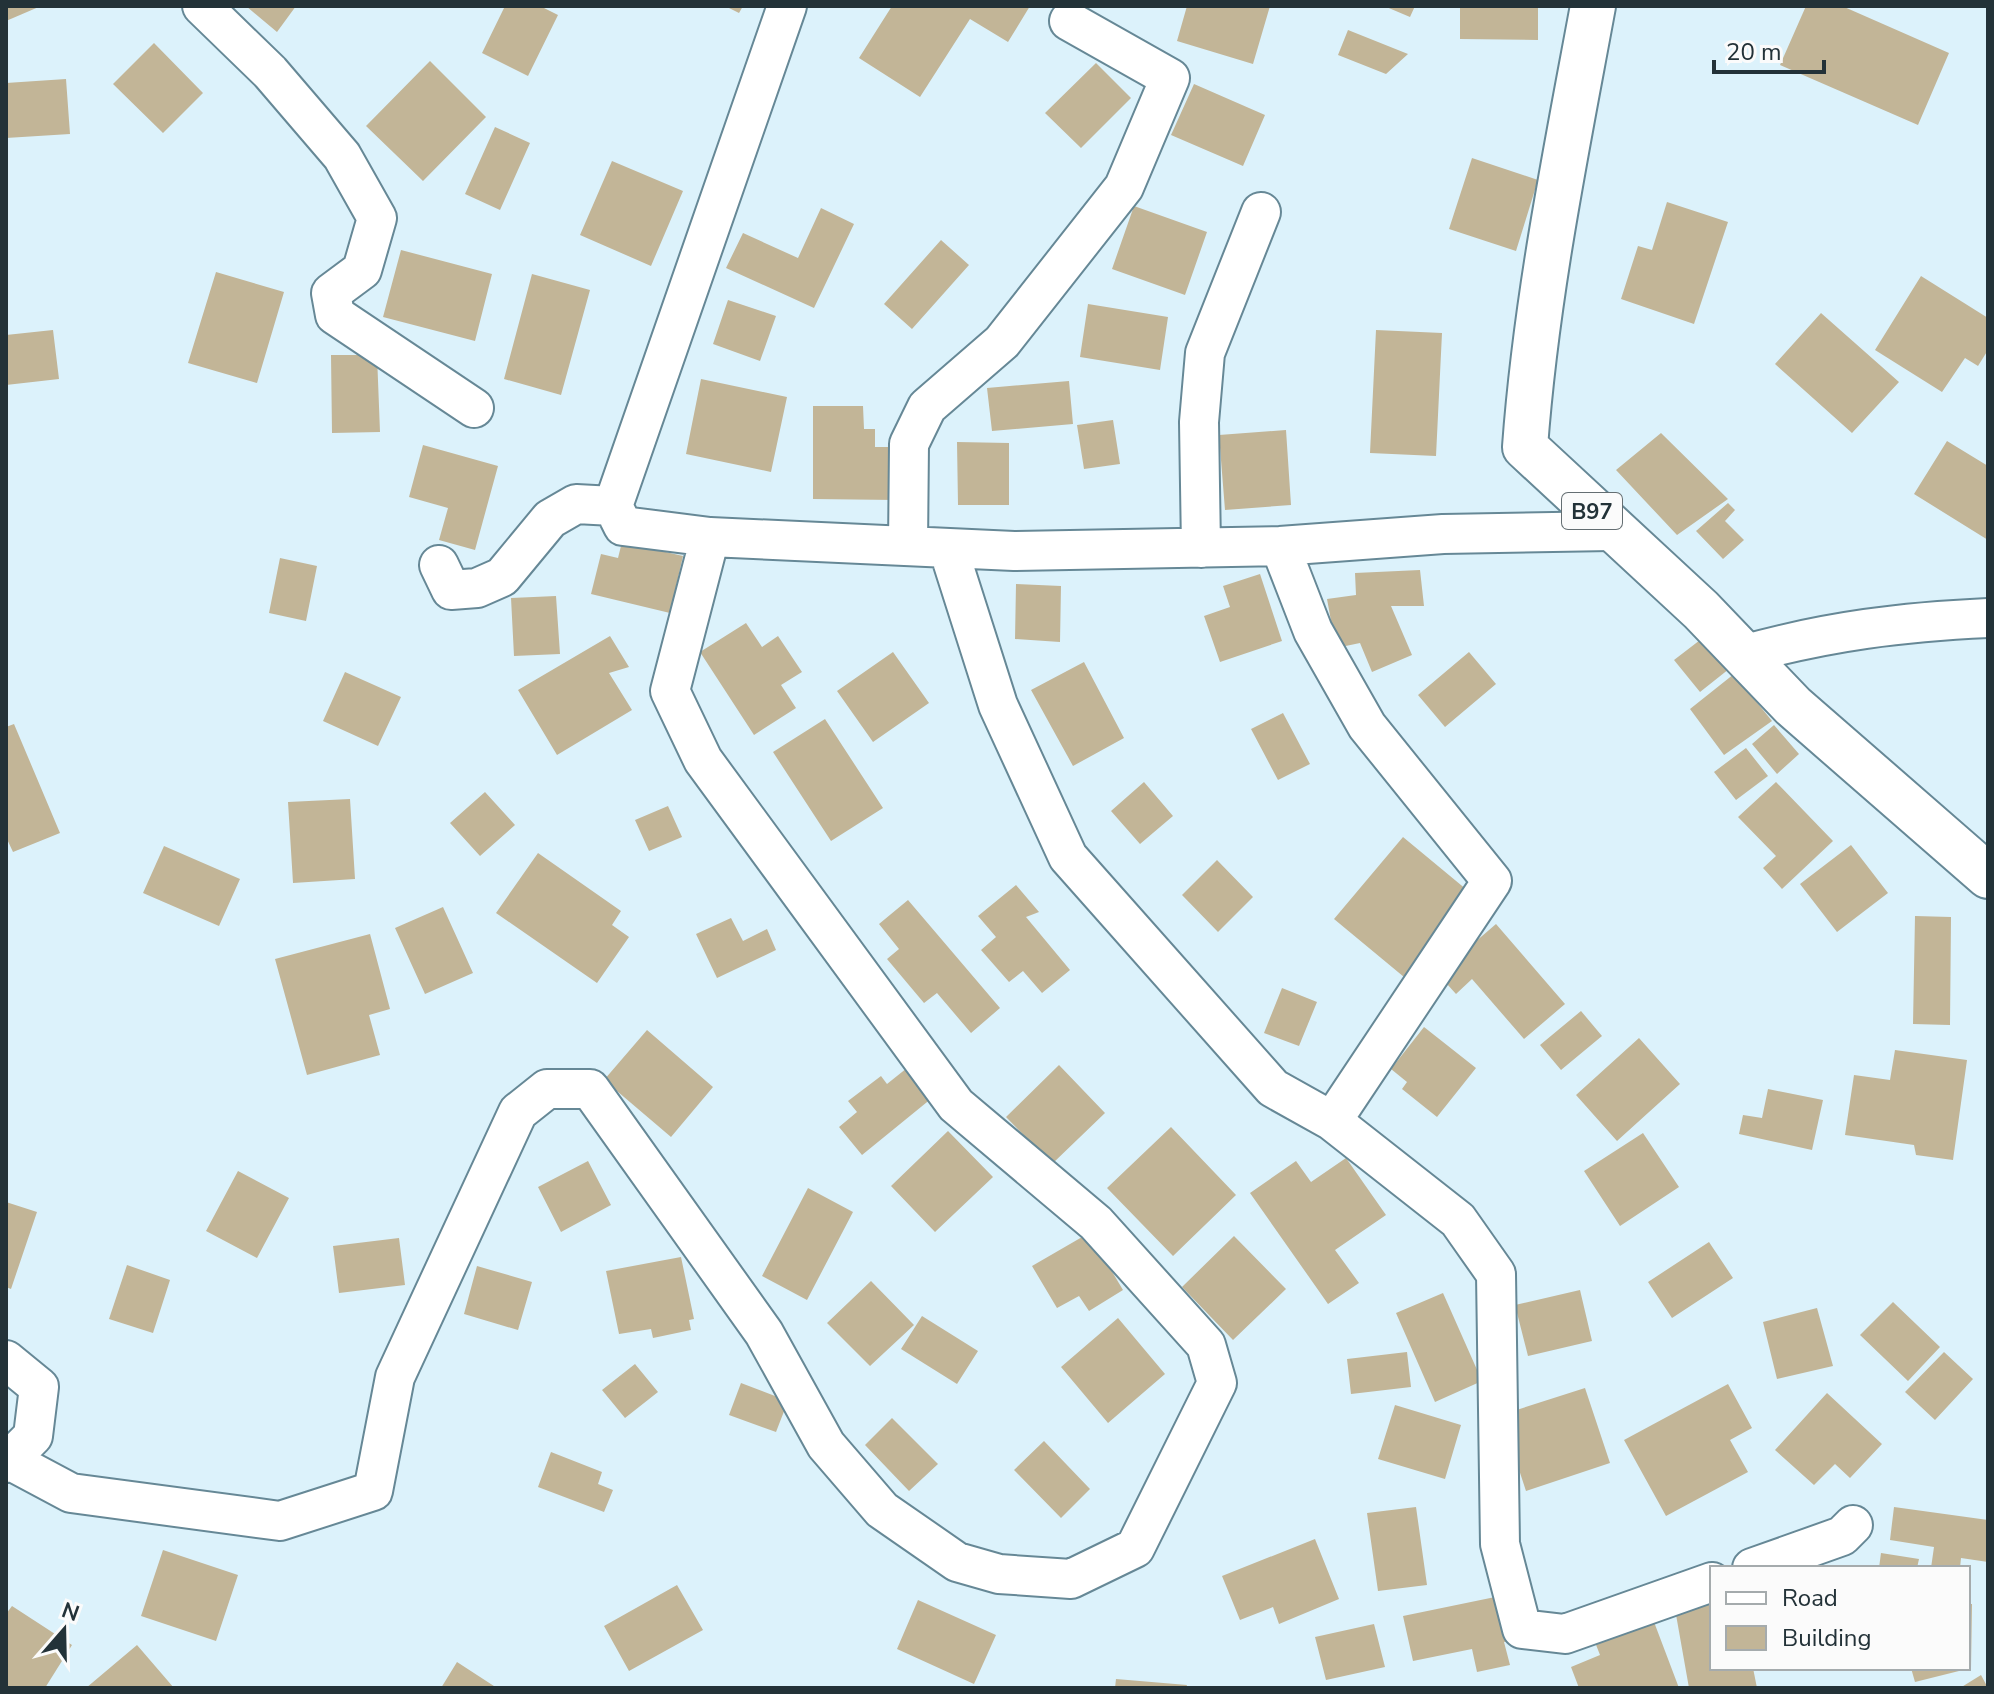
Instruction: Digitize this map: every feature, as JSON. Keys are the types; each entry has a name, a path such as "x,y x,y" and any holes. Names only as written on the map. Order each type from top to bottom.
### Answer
{"main road":[{"name":"B97","path":"1593,6 1547,261 1531,367 1525,447 1611,531 1648,559 1746,654 1793,706 1988,876"}],"street":[{"path":"202,6 270,72 342,156 377,218 362,270 331,293 335,315 474,408"},
{"path":"787,6 613,506 623,526 710,537 1014,551 1280,546 1443,534 1611,531"},
{"path":"908,546 909,444 927,407 1002,342 1124,187 1170,78 1069,21"},
{"path":"1201,548 1199,422 1205,353 1261,212"},
{"path":"439,565 451,590 477,588 502,577 550,519 576,504 613,506"},
{"path":"6,1360 39,1387 33,1436 8,1462 71,1493 280,1521 373,1491 395,1377 518,1112 547,1089 590,1089 764,1333 826,1445 882,1510 957,1562 999,1574 1071,1579 1135,1548 1217,1383 1206,1345 1096,1223 956,1105 703,760 670,691 710,537"},
{"path":"1280,546 1313,631 1367,726 1492,881 1332,1121"},
{"path":"948,548 998,705 1068,857 1273,1088 1332,1121 1458,1220 1496,1274 1500,1544 1522,1629 1565,1634 1710,1583"},
{"path":"1746,654 1823,633 1924,621 1988,618"},
{"path":"1758,1566 1842,1536 1853,1525"}],"building":[{"path":"6,6 41,6 6,21"},
{"path":"246,6 296,6 277,32"},
{"path":"505,6 540,6 558,15 528,76 482,53"},
{"path":"725,6 743,6 739,13"},
{"path":"892,6 1030,6 1008,42 970,19 920,97 859,58"},
{"path":"1187,6 1270,6 1253,64 1177,41"},
{"path":"1384,6 1415,6 1410,17"},
{"path":"1460,6 1538,6 1538,40 1460,39"},
{"path":"1806,6 1842,6 1949,53 1918,125 1780,65"},
{"path":"1348,30 1408,54 1386,74 1338,55"},
{"path":"154,43 203,93 163,133 113,84"},
{"path":"430,61 486,117 423,181 366,126"},
{"path":"1096,63 1131,98 1081,148 1045,113"},
{"path":"66,79 70,134 6,138 6,83"},
{"path":"1194,84 1265,115 1243,166 1171,135"},
{"path":"495,127 530,143 500,210 465,194"},
{"path":"1472,158 1538,180 1516,251 1449,229"},
{"path":"612,161 683,191 651,266 580,235"},
{"path":"1667,202 1728,222 1694,324 1621,299 1638,246 1652,250"},
{"path":"1134,206 1207,232 1185,295 1112,269"},
{"path":"821,208 854,224 814,308 726,268 743,233 798,258"},
{"path":"941,240 969,265 912,329 884,304"},
{"path":"401,250 492,274 475,341 383,317"},
{"path":"216,272 284,292 257,383 188,363"},
{"path":"532,274 590,290 561,395 504,379"},
{"path":"1921,276 1988,318 1988,350 1978,366 1965,358 1942,392 1875,350"},
{"path":"728,300 776,316 760,361 713,344"},
{"path":"1088,304 1168,317 1160,370 1080,357"},
{"path":"1821,313 1899,382 1852,433 1775,364"},
{"path":"53,330 59,379 6,385 6,335"},
{"path":"1376,330 1442,333 1436,456 1370,453"},
{"path":"331,355 377,355 380,432 332,433"},
{"path":"701,379 787,397 771,472 686,454"},
{"path":"1069,381 1073,424 992,431 987,388"},
{"path":"813,406 863,406 864,429 875,429 875,447 896,447 896,500 813,499"},
{"path":"1113,420 1120,464 1084,469 1077,425"},
{"path":"1286,430 1291,505 1225,510 1219,435"},
{"path":"1661,433 1728,499 1677,535 1616,470"},
{"path":"1947,441 1988,466 1988,540 1914,494"},
{"path":"957,442 1009,443 1009,505 958,505"},
{"path":"423,445 498,466 475,550 439,540 448,508 409,497"},
{"path":"1728,503 1735,510 1725,521 1744,540 1723,559 1696,531"},
{"path":"622,542 683,556 670,613 591,594 601,554 618,558"},
{"path":"280,558 317,566 306,621 269,613"},
{"path":"1420,570 1424,606 1391,606 1412,655 1372,672 1360,643 1336,648 1327,599 1356,595 1355,573"},
{"path":"1260,574 1282,641 1220,662 1204,616 1230,607 1223,586"},
{"path":"1016,584 1061,586 1060,642 1015,639"},
{"path":"556,596 560,654 514,656 511,598"},
{"path":"746,623 762,647 778,636 802,672 781,685 796,708 754,735 700,652"},
{"path":"610,636 629,667 609,673 632,710 557,755 518,690"},
{"path":"1704,637 1729,669 1700,692 1674,660"},
{"path":"893,652 929,703 873,742 837,691"},
{"path":"1469,652 1496,684 1445,727 1418,695"},
{"path":"1084,662 1124,738 1073,766 1031,690"},
{"path":"345,672 401,697 378,746 323,721"},
{"path":"1734,674 1772,721 1724,755 1690,709"},
{"path":"1283,713 1310,764 1278,780 1251,729"},
{"path":"825,719 883,808 831,841 773,752"},
{"path":"14,724 60,833 13,852 6,837 6,727"},
{"path":"1774,725 1799,754 1777,774 1752,744"},
{"path":"1746,748 1768,776 1736,800 1714,772"},
{"path":"1144,782 1173,816 1140,844 1111,811"},
{"path":"1776,782 1833,841 1782,889 1763,868 1776,856 1738,817"},
{"path":"485,792 515,825 480,856 450,823"},
{"path":"350,799 355,879 293,883 288,802"},
{"path":"668,806 682,837 649,851 635,820"},
{"path":"1403,837 1473,895 1404,977 1334,919"},
{"path":"1851,845 1888,893 1837,932 1800,884"},
{"path":"164,846 240,879 219,926 143,893"},
{"path":"538,853 621,911 612,925 629,937 597,983 496,913"},
{"path":"1217,860 1253,897 1218,932 1182,895"},
{"path":"1016,885 1039,912 1026,917 1070,970 1042,993 1023,971 1009,982 981,950 996,937 978,916"},
{"path":"908,900 1000,1008 971,1033 937,993 924,1003 887,959 899,949 879,924"},
{"path":"443,907 473,973 425,994 395,928"},
{"path":"1915,916 1951,917 1950,1025 1913,1024"},
{"path":"731,918 743,941 767,929 776,950 717,978 696,934"},
{"path":"1496,924 1565,1004 1524,1039 1472,979 1456,994 1438,974"},
{"path":"370,934 390,1009 369,1015 380,1055 307,1075 275,959"},
{"path":"1282,988 1317,1002 1299,1046 1264,1033"},
{"path":"1581,1011 1602,1036 1561,1070 1540,1045"},
{"path":"1424,1027 1476,1068 1437,1117 1402,1089 1407,1082 1391,1069"},
{"path":"647,1030 713,1087 671,1137 604,1080"},
{"path":"1639,1038 1680,1084 1617,1141 1576,1095"},
{"path":"1895,1050 1967,1060 1953,1160 1916,1155 1914,1145 1845,1135 1854,1075 1890,1080"},
{"path":"1059,1065 1105,1113 1052,1164 1006,1117"},
{"path":"907,1068 932,1098 862,1155 839,1127 857,1112 848,1101 881,1076 887,1084"},
{"path":"1768,1089 1823,1100 1812,1150 1739,1134 1743,1115 1762,1118"},
{"path":"1171,1127 1236,1195 1173,1256 1107,1188"},
{"path":"948,1131 993,1177 935,1232 891,1186"},
{"path":"1643,1133 1679,1187 1620,1226 1584,1171"},
{"path":"1346,1158 1386,1215 1335,1250 1359,1283 1328,1304 1250,1193 1296,1161 1311,1182"},
{"path":"588,1161 611,1205 561,1232 538,1187"},
{"path":"238,1171 289,1198 257,1258 206,1231"},
{"path":"808,1188 853,1212 807,1300 762,1276"},
{"path":"6,1202 37,1212 11,1289 6,1287"},
{"path":"1089,1233 1123,1290 1089,1311 1079,1296 1057,1308 1032,1266"},
{"path":"1234,1236 1286,1289 1233,1340 1182,1287"},
{"path":"399,1238 405,1285 339,1293 333,1246"},
{"path":"1709,1242 1733,1278 1672,1318 1648,1282"},
{"path":"681,1257 694,1319 689,1320 691,1330 653,1338 651,1329 619,1334 606,1271"},
{"path":"127,1265 170,1280 153,1333 109,1319"},
{"path":"477,1266 532,1282 518,1330 464,1314"},
{"path":"871,1281 914,1325 870,1366 827,1323"},
{"path":"1580,1290 1592,1341 1528,1356 1515,1305"},
{"path":"1443,1293 1482,1381 1435,1402 1396,1313"},
{"path":"1893,1302 1940,1347 1908,1381 1860,1335"},
{"path":"1817,1308 1833,1366 1777,1379 1763,1322"},
{"path":"922,1316 978,1351 957,1384 901,1349"},
{"path":"1118,1318 1165,1374 1108,1423 1061,1367"},
{"path":"1407,1352 1411,1387 1351,1394 1347,1359"},
{"path":"1944,1352 1973,1379 1935,1420 1905,1392"},
{"path":"635,1364 658,1392 625,1418 602,1390"},
{"path":"741,1383 788,1401 776,1432 729,1415"},
{"path":"1728,1384 1752,1428 1730,1440 1748,1472 1666,1516 1624,1440"},
{"path":"1585,1388 1610,1463 1526,1491 1501,1415"},
{"path":"1827,1393 1882,1444 1850,1478 1835,1464 1814,1485 1775,1450"},
{"path":"1395,1405 1461,1425 1445,1479 1378,1459"},
{"path":"892,1418 938,1464 909,1491 865,1445"},
{"path":"1044,1441 1090,1489 1061,1518 1014,1470"},
{"path":"551,1452 602,1472 598,1484 613,1490 604,1512 538,1487"},
{"path":"1416,1507 1427,1585 1378,1591 1367,1513"},
{"path":"1894,1507 1988,1520 1988,1562 1961,1558 1960,1566 1931,1566 1934,1547 1890,1540"},
{"path":"1315,1539 1339,1599 1279,1624 1273,1607 1240,1620 1222,1576"},
{"path":"163,1550 238,1575 216,1641 141,1616"},
{"path":"1881,1553 1919,1559 1917,1566 1879,1566"},
{"path":"677,1585 703,1630 629,1671 604,1626"},
{"path":"1500,1596 1510,1641 1504,1642 1510,1665 1477,1672 1472,1649 1413,1661 1403,1616"},
{"path":"918,1600 996,1635 974,1684 897,1649"},
{"path":"1710,1603 1710,1670 1753,1670 1757,1688 1689,1688 1675,1609"},
{"path":"1970,1604 1972,1604 1971,1668"},
{"path":"12,1606 72,1645 45,1688 6,1688 6,1614"},
{"path":"1651,1614 1679,1688 1579,1688 1571,1667 1600,1655 1593,1637"},
{"path":"1374,1624 1385,1667 1326,1680 1315,1637"},
{"path":"137,1645 174,1688 86,1688"},
{"path":"457,1662 497,1688 441,1688"},
{"path":"1912,1670 1963,1670 1915,1682"},
{"path":"1981,1675 1988,1688 1960,1688"},
{"path":"1116,1679 1187,1685 1186,1688 1115,1688"}]}
